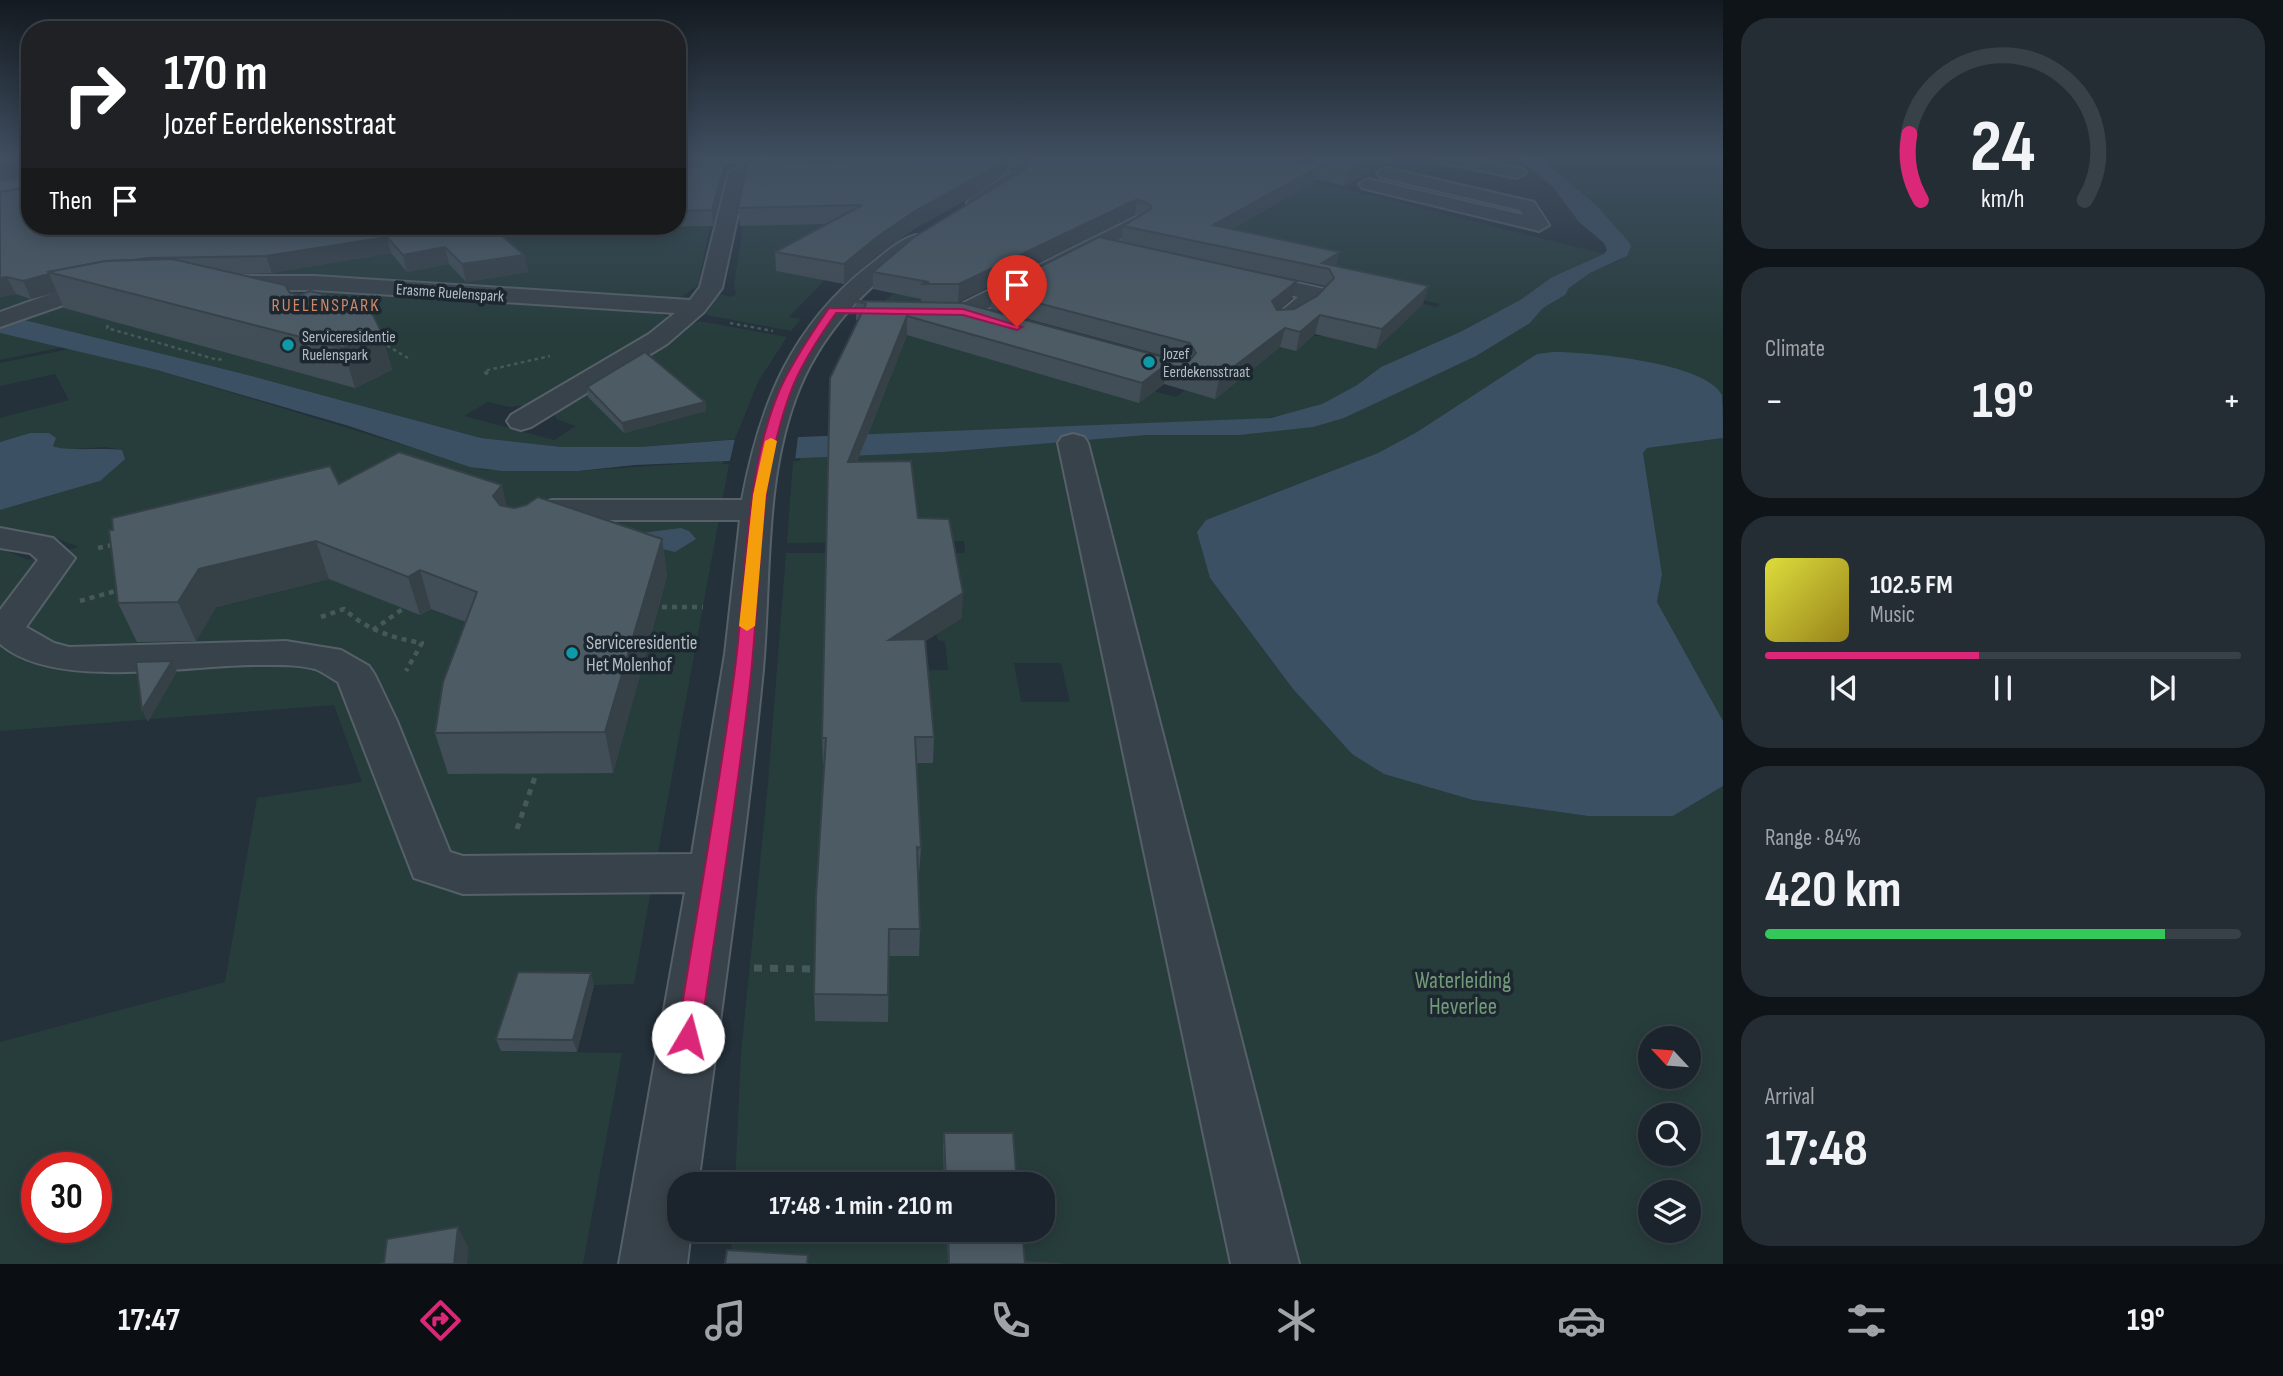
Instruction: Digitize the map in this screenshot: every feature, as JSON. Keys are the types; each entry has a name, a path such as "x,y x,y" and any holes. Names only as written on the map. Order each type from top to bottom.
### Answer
{"street":[{"path":"522,422 658,339 692,311 711,288 727,217"},
{"path":"1504,217 1539,225 1534,217"},
{"path":"991,320 951,312 1096,245 1136,223"},
{"path":"653,1264 741,684 765,471 786,390 813,338 833,310 874,272 931,231"},
{"path":"1096,245 1132,253"},
{"path":"1228,274 1316,293 1282,321"},
{"name":"Erasme Ruelenspark","path":"198,284 315,282 692,311"},
{"path":"0,320 98,290 136,286"},
{"path":"348,308 396,288"},
{"path":"98,290 119,305"},
{"path":"833,310 864,312"},
{"path":"1073,443 1265,1264"},
{"path":"521,532 552,510 765,471"},
{"path":"0,538 41,545 57,558 5,629 21,642 43,653 69,659 102,660 218,653 286,653 327,659 355,675 376,720 432,865 463,875 712,873"}],"path":[{"path":"119,305 107,328 218,360 225,358"},
{"path":"692,311 813,338"},
{"path":"57,558 124,542"},
{"path":"645,608 749,606"},
{"path":"372,631 404,608"},
{"path":"500,876 540,760"}],"green space":[{"path":"686,217 700,217 710,226 698,285 683,296 662,300 365,279 259,275 154,279 102,285 51,295 0,310 0,221 21,224 21,235 686,235"},
{"path":"744,217 823,217 830,229 823,282 789,317 801,319 791,331 706,315 719,294 731,297 736,294 734,285"},
{"path":"1114,217 1456,217 1604,254 1552,277 1520,300 1460,332 1381,367 1357,385 1322,404 1298,413 1252,420 836,437 908,326 1176,397 1185,390 1212,353 1313,336 1325,336 1376,349 1423,304 1437,307 1440,304 1337,280 1120,219 951,304 876,308 893,294 904,295 1021,244"},
{"name":"Waterleiding Heverlee","path":"1607,217 1723,217 1723,399 1721,393 1537,354 1417,432 1378,453 1206,520 1210,578 1293,689 1352,754 1473,800 1588,816 1673,816 1723,786 1723,1264 1021,1264 1019,1242 1055,1242 1055,1172 736,1172 741,1054 768,783 786,553 827,553 825,671 948,670 945,641 938,640 936,634 950,553 965,553 964,541 787,543 793,461 799,461 801,458 944,452 1147,435 1239,435 1344,418 1530,323 1543,308 1565,295 1569,288 1590,273 1621,260 1629,242","holes":["1014,663 1061,663 1070,702 1021,702","916,798 918,956 889,956"]},
{"path":"314,285 651,311 666,316 667,324 528,405 509,407 488,402 464,416 554,440 576,426 556,419 554,412 560,405 699,321 787,337 758,382 735,439 640,447 561,447 481,438 240,373 20,319 74,301 306,294"},
{"path":"0,333 63,347 0,360"},
{"path":"70,349 157,370 485,470 578,471 723,461 723,464 729,464 634,984 593,985 501,1051 622,1053 583,1264 0,1264 0,1042 225,982 257,798 362,782 334,705 0,731 0,548 28,560 79,547 55,538 0,531 0,510 100,481 122,450 105,447 60,450 30,433 0,442 0,418 69,400 55,374 0,386 0,363"},
{"path":"1723,438 1723,721 1657,602 1662,573 1643,453 1647,448"},
{"path":"732,1242 947,1242 948,1264 731,1264"}],"water":[{"path":"1575,217 1607,217 1629,242 1631,246 1627,256 1590,273 1569,288 1565,295 1543,308 1530,323 1476,356 1344,418 1313,427 1239,435 1147,435 944,452 635,465 578,471 502,471 470,467 349,426 157,370 0,333 0,314 240,373 481,438 561,447 640,447 728,440 1271,418 1322,404 1357,385 1381,367 1460,332 1520,300 1552,277 1604,254 1607,250 1604,243"},
{"path":"1553,352 1617,357 1670,367 1693,374 1711,384 1722,395 1723,438 1647,448 1643,453 1662,574 1657,602 1723,721 1723,786 1673,816 1588,816 1473,800 1384,774 1352,754 1293,689 1210,578 1197,532 1206,520 1378,453 1417,432 1537,354"},
{"path":"30,433 49,433 56,438 53,446 59,448 122,450 125,459 100,481 0,510 0,442"},
{"path":"681,528 689,531 696,539 675,552 622,539 641,533"}],"pier":[{"path":"798,436 795,461 729,464 735,439"}],"building":[{"path":"0,217 21,217 21,235 501,235 524,255 462,264 445,247 403,255 387,237 266,256 106,261 48,272 49,274 23,281 0,278"},
{"path":"840,217 906,217 844,264 775,252"},
{"path":"947,217 1099,217 959,284 921,284 929,282 873,272 914,237"},
{"path":"1138,217 1228,217 1213,225 1340,252 1322,263 1429,286 1382,329 1320,315 1300,332 1285,328 1219,378 1167,364 1142,383 907,316 848,462 911,461 918,518 949,519 963,593 889,640 925,639 934,737 915,737 921,848 917,847 920,929 889,929 888,995 814,994 816,896 826,738 822,738 830,378 866,304 856,301 963,303 1181,362 1190,360 1196,353 1190,343 992,291 1099,237 1297,281 1272,301 1277,310 1294,309 1317,296 1334,278 1329,269 1123,226"},
{"path":"172,259 285,285 290,293 300,295 310,291 368,305 381,331 343,348 48,272 106,261"},
{"path":"645,352 705,402 622,423 587,387"},
{"name":"Serviceresidentie Het Molenhof","path":"399,452 502,485 493,496 500,505 514,508 526,505 538,497 662,539 605,732 435,733 443,682 477,592 420,570 408,577 316,541 199,569 178,602 118,603 109,530 113,530 112,518 330,466 339,484"},
{"path":"172,661 142,710 136,662"},
{"path":"518,972 591,973 573,1040 496,1039"},
{"path":"944,1133 1013,1133 1016,1172 946,1172"},
{"path":"458,1227 454,1264 380,1264 384,1263 387,1239"},
{"path":"948,1242 1023,1242 1025,1264 949,1264"},
{"path":"727,1250 808,1255 807,1264 725,1264"},
{"path":"1025,1262 1062,1264 1025,1264"}],"slow traffic":[{"path":"747,626 760,495 771,441"}],"place":[{"name":"Serviceresidentie Ruelenspark","path":"288,345"},
{"name":"Jozef Eerdekensstraat","path":"1149,362"},
{"name":"Serviceresidentie Het Molenhof","path":"572,653"}],"district":[{"name":"RUELENSPARK","path":"326,305"}],"route":[{"path":"688,1037 743,675 760,495 773,432 786,390 813,338 833,310 963,312 1017,327"}]}
